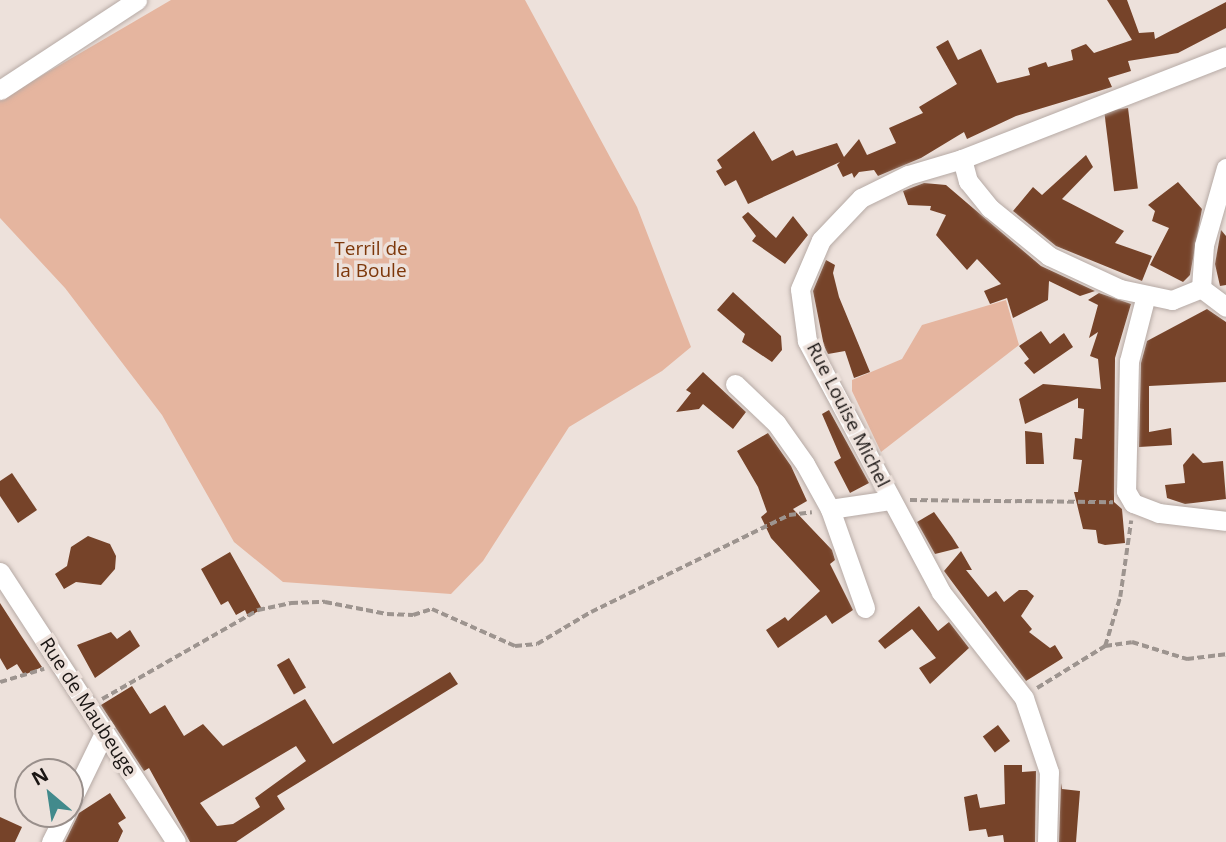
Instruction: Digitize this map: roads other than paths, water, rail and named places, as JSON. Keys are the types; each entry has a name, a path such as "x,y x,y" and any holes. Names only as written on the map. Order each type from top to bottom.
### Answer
{"street":[{"path":"0,90 137,0"},
{"name":"Rue Louise Michel","path":"1047,842 1049,772 1024,698 941,592 807,341 800,289 821,240 861,198 908,175 962,159 1136,88 1226,56"},
{"path":"962,159 968,181 990,208 1049,256 1120,289 1146,295 1172,300 1200,288"},
{"path":"1200,288 1204,245 1226,168"},
{"path":"1200,288 1226,307"},
{"path":"1146,295 1129,361 1126,491 1133,503 1158,513 1226,522"},
{"path":"735,384 776,423 830,509 864,608"},
{"path":"830,509 891,500"},
{"name":"Rue de Maubeuge","path":"0,572 176,842"},
{"path":"84,774 104,733"}],"park label":[{"name":"Terril de la Boule","path":"371,260"}]}
